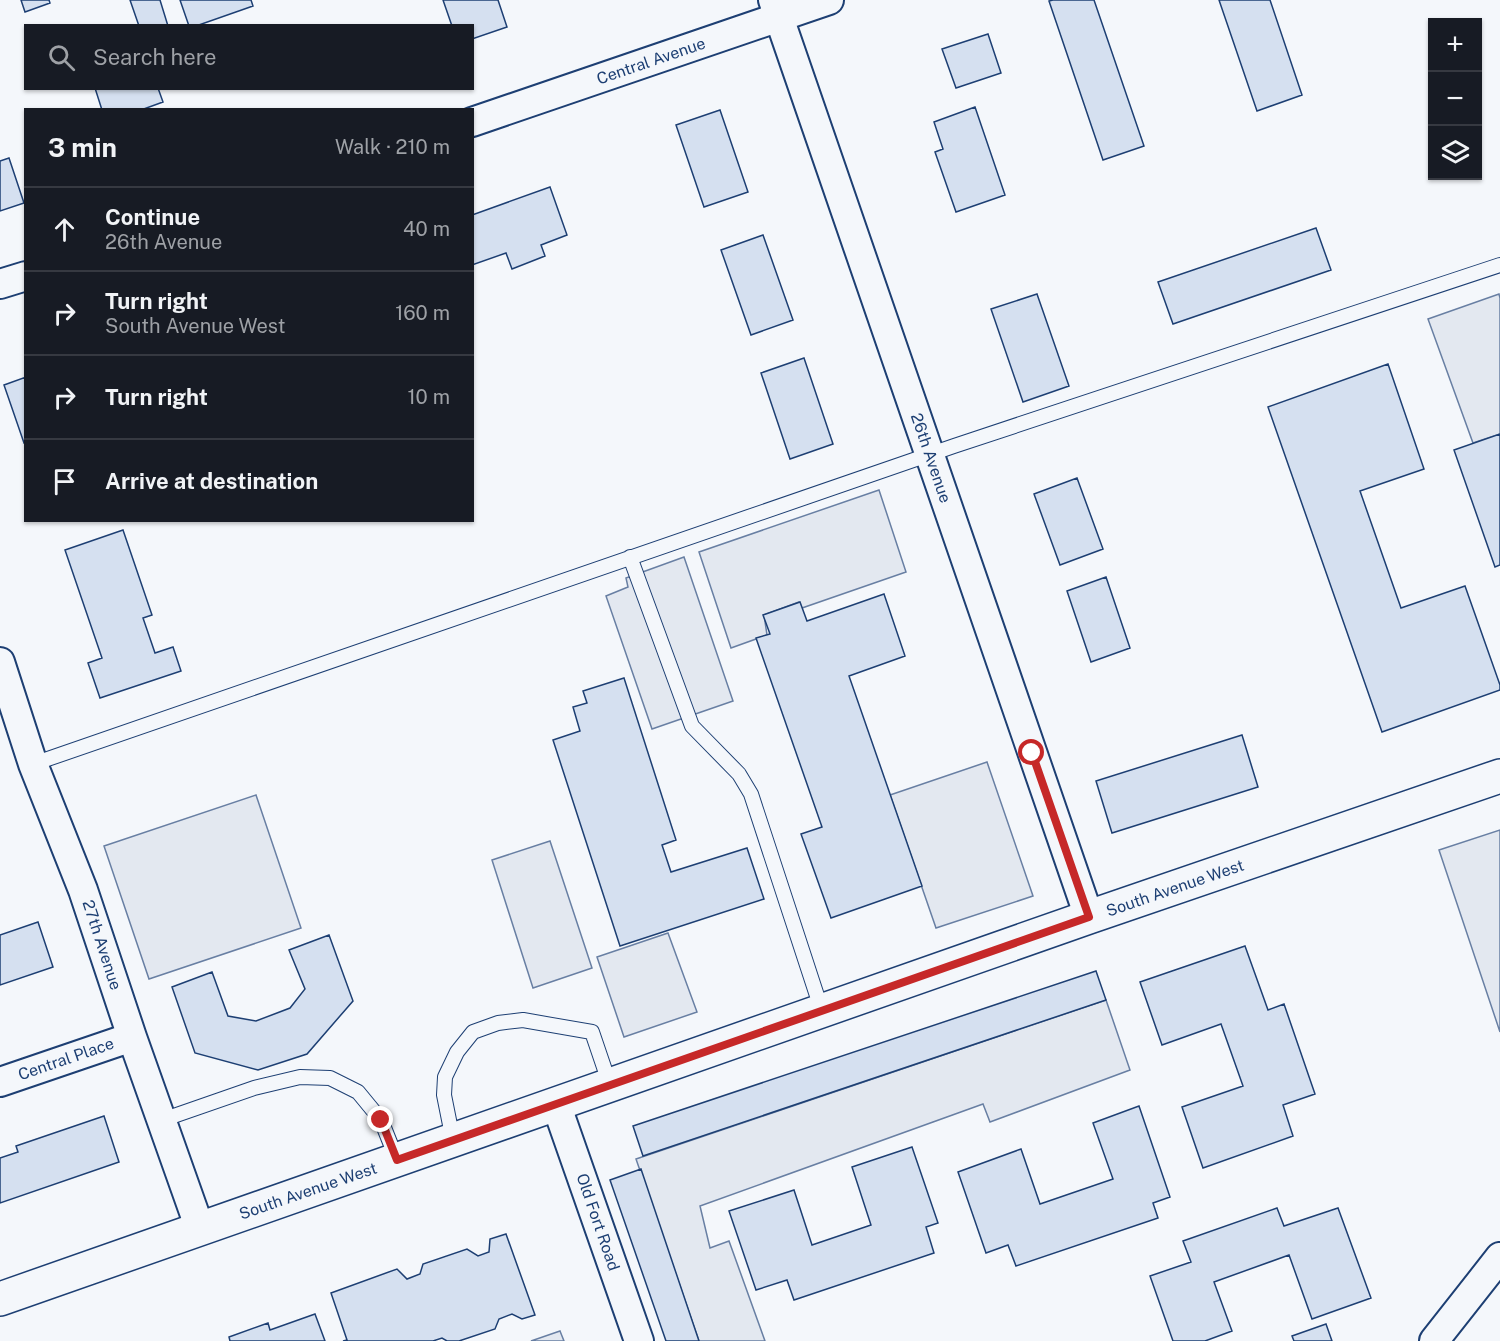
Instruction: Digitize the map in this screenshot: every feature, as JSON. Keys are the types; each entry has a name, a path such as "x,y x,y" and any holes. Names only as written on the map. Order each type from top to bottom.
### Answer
{"street":[{"name":"Central Avenue","path":"474,121 776,9 829,0"},
{"name":"26th Avenue","path":"776,9 1089,917"},
{"path":"0,284 24,277"},
{"name":"27th Avenue","path":"0,662 33,764 83,890 200,1229"},
{"name":"South Avenue West","path":"0,1299 1089,917 1500,776"},
{"name":"Central Place","path":"0,1082 132,1037"},
{"name":"Old Fort Road","path":"556,1104 639,1341"},
{"path":"1434,1341 1500,1257"}],"lane":[{"path":"33,764 930,454 1500,265"},
{"path":"630,557 692,726 739,774 751,794 822,1011"},
{"path":"453,1140 444,1095 445,1077 457,1052 473,1032 498,1023 523,1020 592,1032 610,1085"},
{"path":"162,1120 254,1088 300,1077 330,1078 358,1092 381,1120 397,1160"}],"shaded area":[{"path":"1499,294 1500,434 1473,443 1428,319"},
{"path":"879,490 906,572 802,608 799,602 764,615 767,635 731,648 699,552"},
{"path":"684,557 733,701 652,729 606,596 628,587 626,578"},
{"path":"987,762 1033,896 936,928 890,795"},
{"path":"256,795 301,928 149,979 104,846"},
{"path":"1500,830 1500,1032 1439,850"},
{"path":"550,841 592,968 533,988 492,860"},
{"path":"668,933 697,1012 624,1037 597,957"},
{"path":"1106,1000 1130,1070 990,1122 983,1104 700,1206 710,1248 729,1241 765,1341 699,1341 636,1159"},
{"path":"560,1331 564,1341 531,1341"}],"building":[{"path":"21,0 49,0 50,3 25,12"},
{"path":"130,0 160,0 167,24 138,24"},
{"path":"180,0 251,0 253,6 202,24 188,24"},
{"path":"443,0 498,0 507,27 474,38 474,24 451,24"},
{"path":"1094,0 1144,146 1103,160 1049,1"},
{"path":"1219,0 1270,0 1302,95 1257,111"},
{"path":"988,34 1001,73 956,88 942,49"},
{"path":"96,90 159,90 163,102 146,108 101,108"},
{"path":"975,107 1005,195 956,212 935,152 943,149 934,122"},
{"path":"720,110 748,192 704,207 676,125"},
{"path":"9,158 24,203 0,211 0,161"},
{"path":"550,187 567,235 541,245 545,256 512,269 506,253 474,264 474,214"},
{"path":"1316,228 1331,270 1173,324 1158,282"},
{"path":"763,235 793,320 751,335 721,250"},
{"path":"1037,294 1069,386 1023,402 991,309"},
{"path":"804,358 833,444 790,459 761,373"},
{"path":"1388,364 1424,469 1360,491 1401,608 1465,586 1500,690 1382,732 1268,407"},
{"path":"24,378 24,443 4,385"},
{"path":"1500,434 1500,565 1495,567 1454,450"},
{"path":"1077,478 1103,549 1060,565 1034,494"},
{"path":"123,530 152,615 143,618 155,653 173,647 181,671 100,698 88,663 102,658 65,550"},
{"path":"1106,577 1130,648 1091,662 1067,591"},
{"path":"884,594 905,656 849,676 922,886 831,918 801,834 822,827 756,638 770,634 763,615 800,602 807,621"},
{"path":"624,678 676,840 662,845 671,872 747,848 764,899 620,946 553,740 580,731 573,707 587,703 583,691"},
{"path":"1242,735 1258,787 1112,833 1096,781"},
{"path":"38,922 53,967 0,985 0,935"},
{"path":"329,935 353,1001 307,1054 258,1070 195,1053 172,987 212,972 228,1016 256,1021 290,1008 305,989 289,950"},
{"path":"1245,946 1268,1010 1284,1004 1315,1094 1283,1105 1293,1136 1203,1168 1182,1107 1243,1086 1221,1024 1162,1045 1140,982"},
{"path":"1096,971 1106,1000 643,1156 633,1126"},
{"path":"1139,1106 1170,1197 1153,1203 1158,1218 1016,1266 1008,1245 986,1253 958,1172 1021,1149 1040,1204 1113,1179 1093,1123"},
{"path":"104,1116 119,1162 0,1203 0,1158 18,1152 16,1146"},
{"path":"912,1147 938,1223 926,1227 934,1253 794,1300 787,1280 756,1290 729,1211 794,1190 812,1245 871,1225 852,1167"},
{"path":"641,1169 699,1341 666,1341 610,1180"},
{"path":"1277,1208 1284,1226 1338,1208 1371,1298 1312,1319 1289,1255 1214,1282 1232,1331 1205,1341 1173,1341 1150,1276 1191,1262 1183,1241"},
{"path":"506,1234 535,1315 522,1319 512,1314 499,1319 495,1329 459,1341 447,1341 442,1338 433,1341 343,1341 347,1340 331,1293 397,1269 407,1279 420,1274 423,1264 467,1249 478,1256 489,1252 490,1239"},
{"path":"315,1314 325,1341 230,1341 229,1337 268,1323 270,1330"},
{"path":"1326,1324 1332,1341 1294,1341 1292,1336"}],"route":[{"path":"381,1120 397,1160 1089,917 1032,753"}]}
